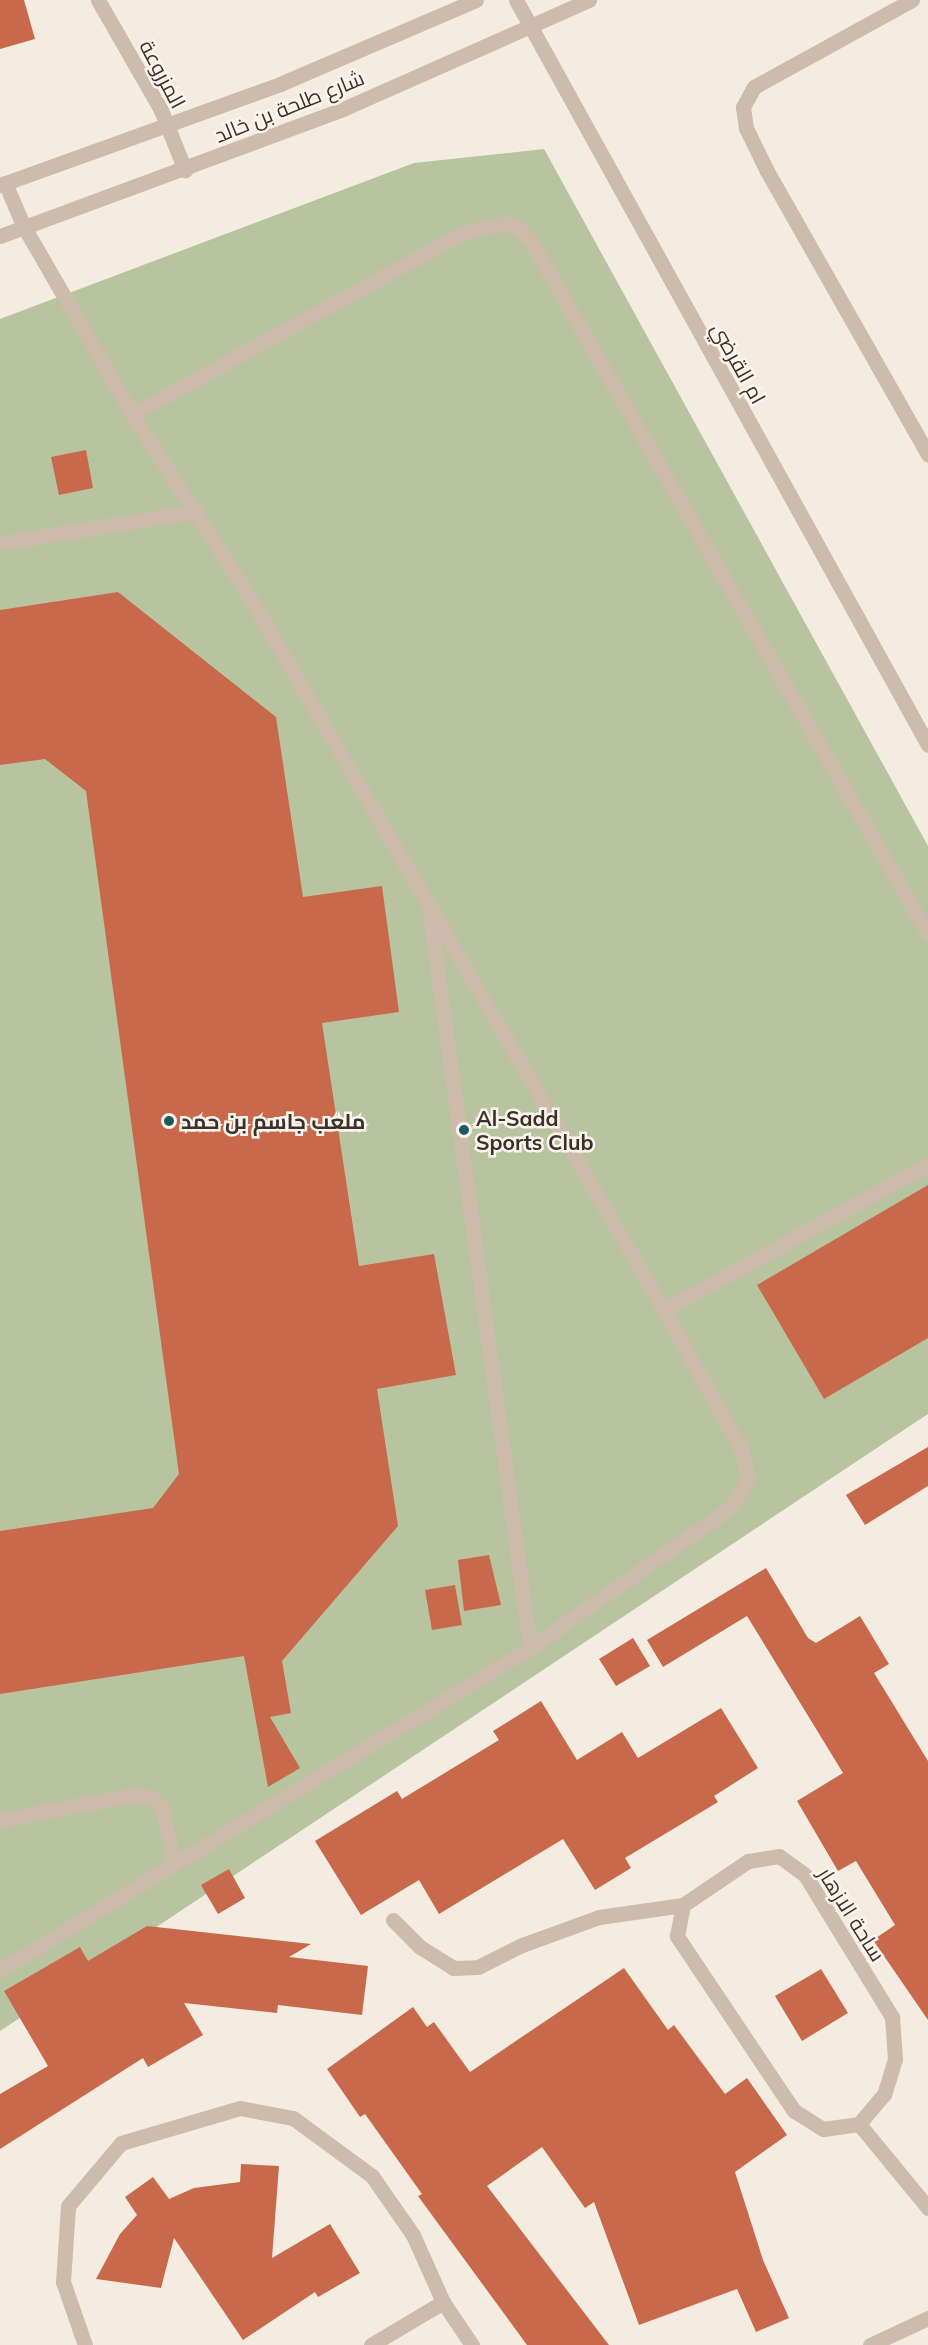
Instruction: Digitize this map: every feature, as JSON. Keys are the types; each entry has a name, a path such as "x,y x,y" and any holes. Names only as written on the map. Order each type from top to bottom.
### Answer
{"street":[{"name":"المزروعة","path":"98,0 166,123 185,170"},
{"name":"شارع طلحة بن خالد","path":"3,184 166,123 280,84 476,0"},
{"name":"ام القرضي","path":"516,0 528,26 928,745"},
{"name":"شارع طلحة بن خالد","path":"0,236 185,170 343,109 589,0"},
{"path":"912,0 754,87 743,107 746,128 767,171 928,454"},
{"path":"0,1970 530,1648 731,1507 748,1479 742,1451 664,1310 197,511 132,414 24,227 3,184"},
{"path":"132,414 463,232 504,223 519,228 533,245 928,934"},
{"path":"0,543 197,511"},
{"path":"429,907 530,1648"},
{"path":"664,1310 928,1164"},
{"path":"0,1820 132,1795 151,1797 162,1808 175,1865"},
{"name":"ساحة الازهار","path":"682,1905 748,1861 779,1856 805,1875 892,2017 894,2059 884,2094 859,2124"},
{"path":"393,1920 420,1947 453,1968 470,1968 599,1917 682,1905 677,1936 691,1964 794,2110 823,2129 859,2124 928,2208"},
{"path":"86,2345 63,2282 68,2206 121,2143 240,2108 293,2118 372,2176 413,2235 443,2302 472,2345"},
{"path":"371,2345 443,2302"},
{"path":"870,2345 928,2318"}],"green space":[{"name":"Al-Sadd Sports Club","path":"544,149 928,846 928,1414 0,2031 0,319 414,163"}],"building":[{"path":"0,0 24,0 35,39 0,49"},
{"path":"86,450 93,488 59,495 51,457"},
{"name":"ملعب جاسم بن حمد","path":"118,592 276,717 303,897 382,886 399,1012 322,1023 359,1266 434,1254 456,1375 377,1389 398,1526 282,1661 291,1713 270,1717 300,1768 268,1787 244,1656 0,1694 0,1531 153,1508 179,1474 86,791 45,759 0,765 0,610"},
{"path":"928,1185 928,1338 824,1399 757,1285"},
{"path":"928,1447 928,1486 865,1525 846,1495"},
{"path":"489,1555 501,1605 464,1611 458,1560"},
{"path":"766,1568 808,1638 816,1643 860,1616 889,1664 874,1673 928,1761 928,2020 873,1940 895,1925 856,1861 838,1871 797,1801 843,1773 747,1616 663,1667 647,1640"},
{"path":"455,1585 462,1625 432,1630 425,1590"},
{"path":"633,1638 650,1666 616,1686 599,1659"},
{"path":"541,1701 577,1760 622,1732 638,1758 721,1708 758,1768 714,1796 718,1802 625,1858 631,1868 595,1890 563,1839 439,1914 419,1880 361,1915 315,1841 397,1791 402,1799 499,1740 493,1731"},
{"path":"229,1869 245,1898 218,1914 201,1885"},
{"path":"147,1926 311,1944 289,1957 368,1966 362,2015 278,2005 277,2013 184,2003 203,2035 148,2067 143,2058 0,2149 0,2094 48,2066 4,1991 80,1947 88,1961"},
{"path":"624,1968 668,2030 674,2025 725,2094 747,2078 787,2135 735,2172 763,2260 789,2318 756,2332 737,2289 639,2325 594,2202 585,2208 542,2147 487,2186 609,2345 527,2345 418,2196 422,2194 365,2114 360,2117 327,2069 413,2007 427,2027 434,2022 470,2072"},
{"path":"821,1969 848,2013 802,2041 775,1996"},
{"path":"241,2164 279,2166 272,2258 330,2224 360,2273 318,2297 315,2292 243,2340 174,2238 161,2288 96,2279 120,2234 137,2215 125,2197 153,2177 169,2199 194,2188 240,2182"}],"place":[{"name":"ملعب جاسم بن حمد","path":"169,1121"},
{"name":"Al-Sadd Sports Club","path":"464,1130"}]}
